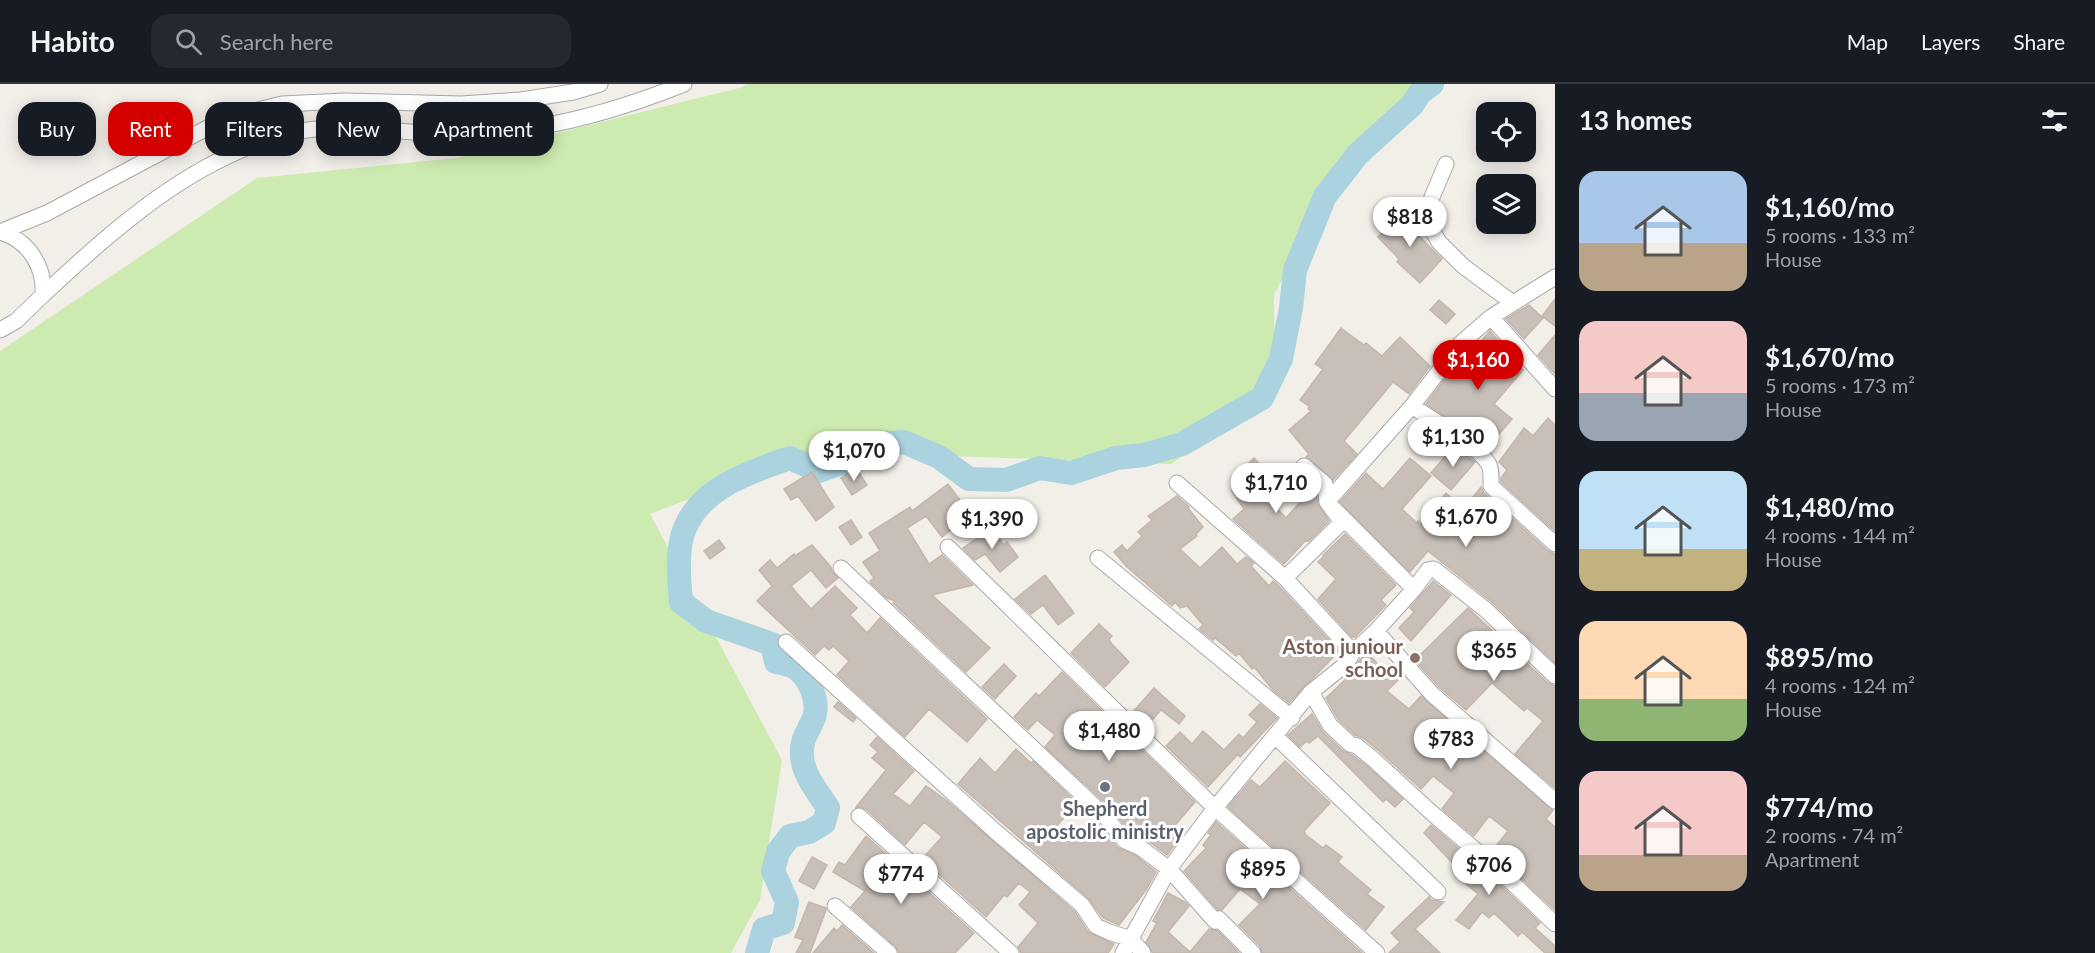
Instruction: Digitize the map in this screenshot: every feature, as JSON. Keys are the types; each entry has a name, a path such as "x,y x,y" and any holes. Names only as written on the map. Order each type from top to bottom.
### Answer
{"street":[{"path":"0,232 47,213 226,118 282,104 345,101 461,104 532,98 573,92 600,84"},
{"path":"0,330 16,321 123,224 176,184 233,152 285,134 332,128 370,128 463,135 521,129 580,119 646,99 684,84"},
{"path":"1446,164 1432,197 1426,220 1439,242 1462,266 1513,303"},
{"path":"0,232 20,240 34,256 44,283 43,295"},
{"path":"1327,502 1412,406 1460,344 1491,317 1555,277"},
{"path":"1491,317 1555,389"},
{"path":"1412,406 1483,458 1489,464 1491,486 1555,544"},
{"path":"1285,578 1341,522 1327,502 1325,484 1304,466"},
{"path":"1177,483 1285,578 1353,652"},
{"path":"1327,502 1414,589"},
{"path":"948,547 1215,808 1377,953"},
{"path":"1098,558 1292,718"},
{"path":"841,568 1104,815 1125,841 1141,848 1169,869 1215,921 1219,919 1253,953"},
{"path":"1123,953 1169,869 1215,808 1292,718 1311,692 1346,664 1353,652 1376,631 1428,570 1434,569 1486,610 1555,676"},
{"path":"1376,631 1432,694 1555,801"},
{"path":"786,642 996,832 1082,905 1096,926 1131,939 1143,953"},
{"path":"1311,692 1330,725 1350,744 1373,759 1499,870 1555,924"},
{"path":"1275,736 1438,892"},
{"path":"859,816 1011,953"},
{"path":"835,906 889,953"}],"green space":[{"path":"746,84 1434,84 1366,132 1274,294 1275,390 1171,464 815,451 650,514 782,760 760,900 731,953 0,953 0,351 257,178 464,156 554,156 554,134 743,87"}],"building":[{"path":"1404,212 1421,230 1417,234 1442,259 1420,283 1397,262 1399,259 1378,237"},
{"path":"1555,299 1555,326 1542,316"},
{"path":"1439,300 1455,314 1446,324 1430,310"},
{"path":"1529,305 1543,318 1524,339 1506,319"},
{"path":"1341,328 1382,356 1400,337 1430,366 1409,394 1393,382 1344,441 1357,454 1333,480 1306,457 1309,454 1289,430 1311,411 1308,409 1309,406 1300,400 1323,369 1315,364"},
{"path":"1490,331 1510,354 1508,357 1523,370 1494,404 1512,419 1487,448 1470,433 1426,404 1451,371 1454,373"},
{"path":"1555,335 1555,374 1538,355"},
{"path":"1548,418 1555,425 1555,531 1501,482 1507,470 1499,462 1524,428 1533,436"},
{"path":"1454,446 1475,462 1451,490 1431,473"},
{"path":"1254,458 1264,469 1268,464 1278,474 1260,491 1286,518 1301,501 1298,498 1307,490 1305,487 1309,483 1316,489 1318,504 1329,521 1309,541 1305,541 1284,564 1233,519 1244,509 1232,491 1246,482 1238,473"},
{"path":"1410,458 1431,476 1402,509 1417,523 1418,521 1421,524 1446,493 1464,509 1481,487 1484,493 1548,551 1555,554 1555,663 1493,603 1428,551 1410,572 1340,502 1366,473 1383,489"},
{"path":"856,468 867,485 852,495 841,478"},
{"path":"812,472 834,507 816,521 798,496 791,500 784,489"},
{"path":"948,484 960,500 951,506 962,521 942,537 926,516 907,528 929,564 942,555 973,585 932,595 990,648 966,672 893,603 895,601 887,598 871,583 870,581 874,578 863,562 880,551 869,533 910,507 912,511"},
{"path":"1177,496 1189,507 1203,527 1196,534 1197,536 1180,549 1200,568 1222,547 1237,564 1246,557 1254,563 1251,566 1269,586 1273,581 1278,585 1339,651 1289,703 1273,690 1254,667 1252,669 1239,653 1236,656 1215,638 1213,640 1199,629 1203,625 1187,606 1180,608 1175,602 1172,606 1127,567 1114,552 1122,545 1127,551 1142,536 1138,532 1152,520 1148,516"},
{"path":"851,520 862,537 851,545 839,527"},
{"path":"992,528 1004,545 1007,542 1018,557 1000,572 985,554 975,560 963,548"},
{"path":"1345,534 1396,585 1381,600 1386,605 1355,637 1352,637 1318,599 1336,579 1318,562"},
{"path":"719,540 725,548 710,559 704,551"},
{"path":"812,545 838,578 826,588 811,570 791,586 811,609 835,586 857,608 850,615 867,633 880,618 987,719 967,742 929,709 905,737 837,675 849,661 833,646 829,650 824,646 815,655 757,601 772,586 759,570 770,560 777,568 794,554 795,556"},
{"path":"1045,575 1074,613 1058,625 1043,605 1031,614 1015,599"},
{"path":"1433,581 1451,595 1411,641 1399,628 1414,612 1410,608"},
{"path":"1468,608 1548,683 1555,686 1555,788 1515,754 1543,721 1527,708 1524,711 1492,683 1466,710 1439,687 1415,660"},
{"path":"1099,624 1112,636 1109,639 1111,643 1129,662 1105,687 1071,653"},
{"path":"1367,652 1383,670 1389,664 1402,676 1387,691 1409,709 1421,696 1553,810 1546,819 1555,827 1555,910 1492,851 1508,831 1489,816 1474,836 1442,809 1454,793 1433,776 1421,789 1379,751 1363,738 1355,735 1338,719 1326,698 1347,678 1346,676"},
{"path":"1004,664 1016,676 995,699 982,687"},
{"path":"1062,672 1195,802 1170,831 1180,838 1167,855 1147,840 1131,833 1111,808 1045,747 1055,735 1037,720 1028,730 1014,717 1036,693 1039,696"},
{"path":"1154,688 1185,716 1179,724 1161,710 1146,727 1132,713"},
{"path":"838,702 856,718 853,722 834,707"},
{"path":"1260,704 1277,718 1240,757 1238,754 1208,787 1166,746 1180,732 1192,744 1203,731 1224,750 1239,734 1243,738 1257,722 1249,715"},
{"path":"1312,714 1323,732 1343,751 1367,766 1403,799 1395,807 1386,799 1383,802 1318,736 1300,747 1288,735"},
{"path":"877,737 914,771 893,794 910,806 926,786 946,800 1075,912 1088,932 1114,944 1108,953 1021,953 1018,947 1038,923 1019,905 1030,892 1019,883 1007,897 1004,895 986,917 922,859 942,837 924,822 905,845 866,809 856,807 886,770 872,758 878,752 870,745"},
{"path":"1016,749 1031,763 1033,761 1080,806 1077,810 1073,807 1056,827 1059,830 1074,843 1095,820 1118,848 1136,856 1156,872 1146,890 1119,925 1103,918 1088,898 958,784 980,758 995,773"},
{"path":"1285,761 1330,803 1304,831 1306,835 1323,848 1326,845 1342,857 1338,862 1371,890 1367,894 1384,907 1366,930 1228,807 1251,780 1260,787"},
{"path":"1216,822 1362,953 1262,953 1260,946 1239,925 1260,904 1240,889 1222,910 1218,910 1184,871 1206,848 1203,845 1211,835 1208,833"},
{"path":"1431,825 1492,877 1540,923 1535,928 1555,946 1555,953 1545,953 1522,932 1518,936 1494,913 1489,918 1482,912 1469,929 1456,920 1478,894 1457,876 1461,872 1424,833"},
{"path":"866,836 974,933 955,953 899,953 895,946 851,907 865,891 833,872 839,862 845,865"},
{"path":"812,857 827,865 814,889 799,881"},
{"path":"1168,893 1189,906 1168,932 1190,952 1209,929 1217,930 1239,953 1153,953 1146,942 1157,923 1153,921"},
{"path":"1429,897 1431,900 1444,902 1415,929 1440,953 1389,953 1400,942 1391,933"},
{"path":"809,902 826,908 826,910 810,953 796,953 803,940 795,937"},
{"path":"842,925 874,953 813,953 834,928 837,931"}],"waterway":[{"path":"757,953 764,929 783,923 787,902 773,871 778,852 790,836 809,832 824,823 828,808 811,782 802,754 805,736 813,720 816,706 809,683 792,666 776,662 772,644 706,621 681,602 680,545 685,528 693,514 703,502 730,482 790,458 819,471 848,461 874,444 904,442 939,457 969,479 1006,480 1040,468 1071,473 1116,458 1144,455 1182,444 1262,398 1281,359 1291,308 1295,270 1325,196 1358,154 1432,84"}],"place":[{"name":"Aston juniour school","path":"1415,658"},
{"name":"Shepherd apostolic ministry","path":"1105,787"}]}
